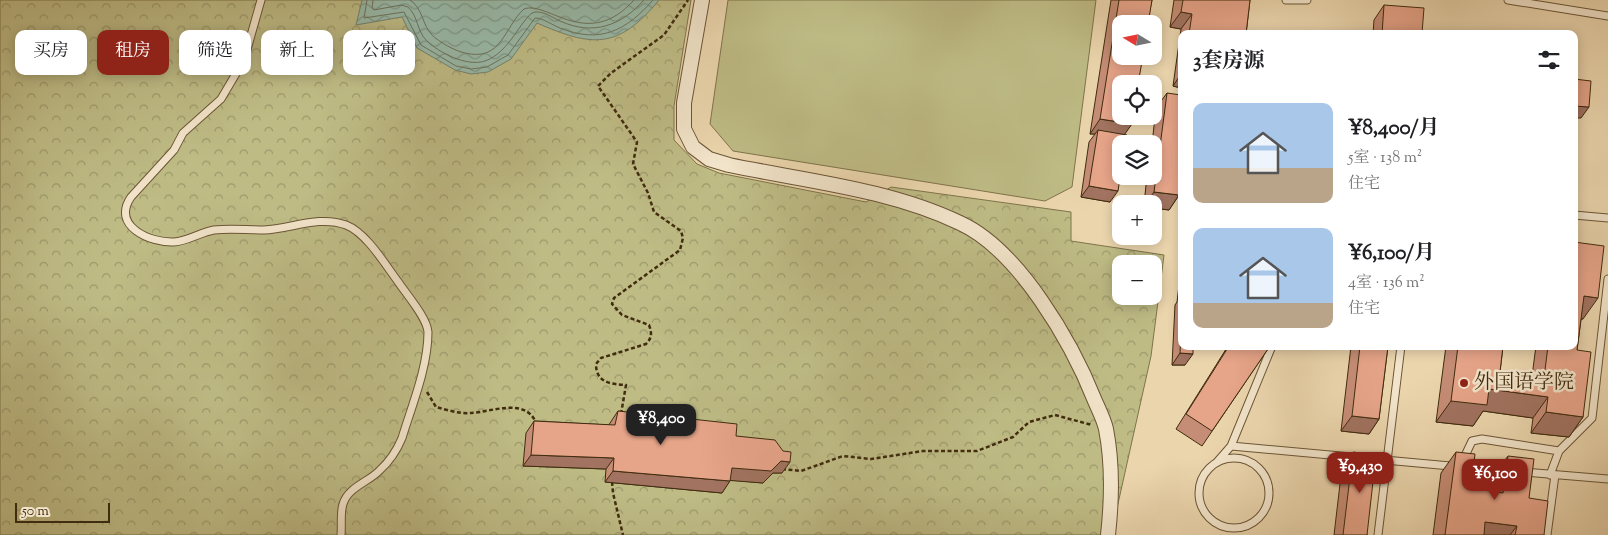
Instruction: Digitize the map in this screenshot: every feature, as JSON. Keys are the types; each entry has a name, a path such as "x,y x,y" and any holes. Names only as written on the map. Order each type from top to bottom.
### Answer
{"street":[{"path":"702,0 684,103 684,128 693,147 709,159 729,165 872,194 917,206 962,223 996,248 1028,281 1052,317 1086,379 1106,428 1113,486 1108,535"}],"lane":[{"path":"262,0 244,60 234,79 221,99 183,133 174,150 126,204 126,221 131,228 145,237 175,242 214,230 265,230 322,221 347,225 368,241 417,308 428,330 425,356 397,450 379,472 360,484 342,504 342,535"},
{"path":"1286,0 1307,0"},
{"path":"1508,0 1608,16"},
{"path":"1578,215 1608,218"},
{"path":"1547,535 1553,475 1559,451 1592,418 1608,279"},
{"path":"1217,463 1225,460 1242,459 1249,462 1262,473 1268,489 1266,505 1257,519 1250,524 1243,527 1226,528 1211,520 1201,506 1199,498 1201,482 1210,468 1217,463 1231,446 1270,350"},
{"path":"1378,535 1401,350"},
{"path":"1460,467 1467,447 1472,441 1482,438 1559,451"},
{"path":"1231,446 1608,479"}],"path":[{"path":"620,423 626,386 611,384 601,380 596,373 596,364 601,358 646,344 650,339 652,331 649,325 622,315 612,304 614,298 680,250 683,238 681,231 654,212 648,193 633,164 637,142 598,86 611,73 664,35 688,0"},
{"path":"419,379 436,407 471,413 502,408 519,409 534,417 537,425"},
{"path":"779,469 801,471 843,456 870,459 923,451 977,451 1013,437 1029,422 1055,415 1106,428"},
{"path":"612,478 613,494 623,535"}],"green space":[{"path":"0,0 691,0 674,106 674,140 697,164 719,173 866,202 891,187 1071,212 1071,241 1164,255 1162,271 1162,255 1112,255 1112,305 1158,305 1151,356 1111,535 0,535"},
{"path":"728,0 1096,0 1072,187 1045,201 733,151 710,124"}],"water":[{"path":"362,0 659,0 630,28 617,36 603,39 574,37 537,23 511,59 488,72 471,74 455,70 417,48 415,44 415,30 408,30 402,17 356,25"}],"building":[{"path":"1119,0 1152,0 1150,15 1117,15"},
{"path":"1183,0 1250,0 1246,30 1190,30 1192,14 1181,12"},
{"path":"1384,5 1424,8 1422,30 1382,30"},
{"path":"1112,44 1112,65 1141,65 1140,75 1112,75 1112,121 1100,119"},
{"path":"1578,79 1591,81 1589,107 1578,106"},
{"path":"1167,93 1178,95 1178,195 1154,192 1155,185 1162,185 1161,135"},
{"path":"1098,130 1127,135 1112,135 1112,185 1119,185 1118,191 1089,186"},
{"path":"1578,243 1604,246 1598,298 1584,296 1578,342"},
{"path":"1180,350 1193,350 1193,354 1180,353"},
{"path":"1226,350 1267,350 1212,431 1186,414"},
{"path":"1360,350 1388,350 1379,419 1352,416"},
{"path":"1457,350 1503,350 1500,372 1544,378 1548,350 1591,352 1583,417 1546,412 1548,397 1489,389 1487,405 1451,401"},
{"path":"618,411 737,424 736,436 775,440 783,451 791,452 790,462 781,461 771,471 732,468 730,481 613,471 614,458 531,455 534,421 615,425"},
{"path":"1353,452 1376,455 1367,535 1343,535"},
{"path":"1456,452 1475,454 1471,488 1503,493 1508,456 1534,459 1529,498 1548,501 1544,535 1515,535 1517,526 1485,522 1484,535 1445,535"}],"place":[{"name":"外国语学院","path":"1464,383"}]}
